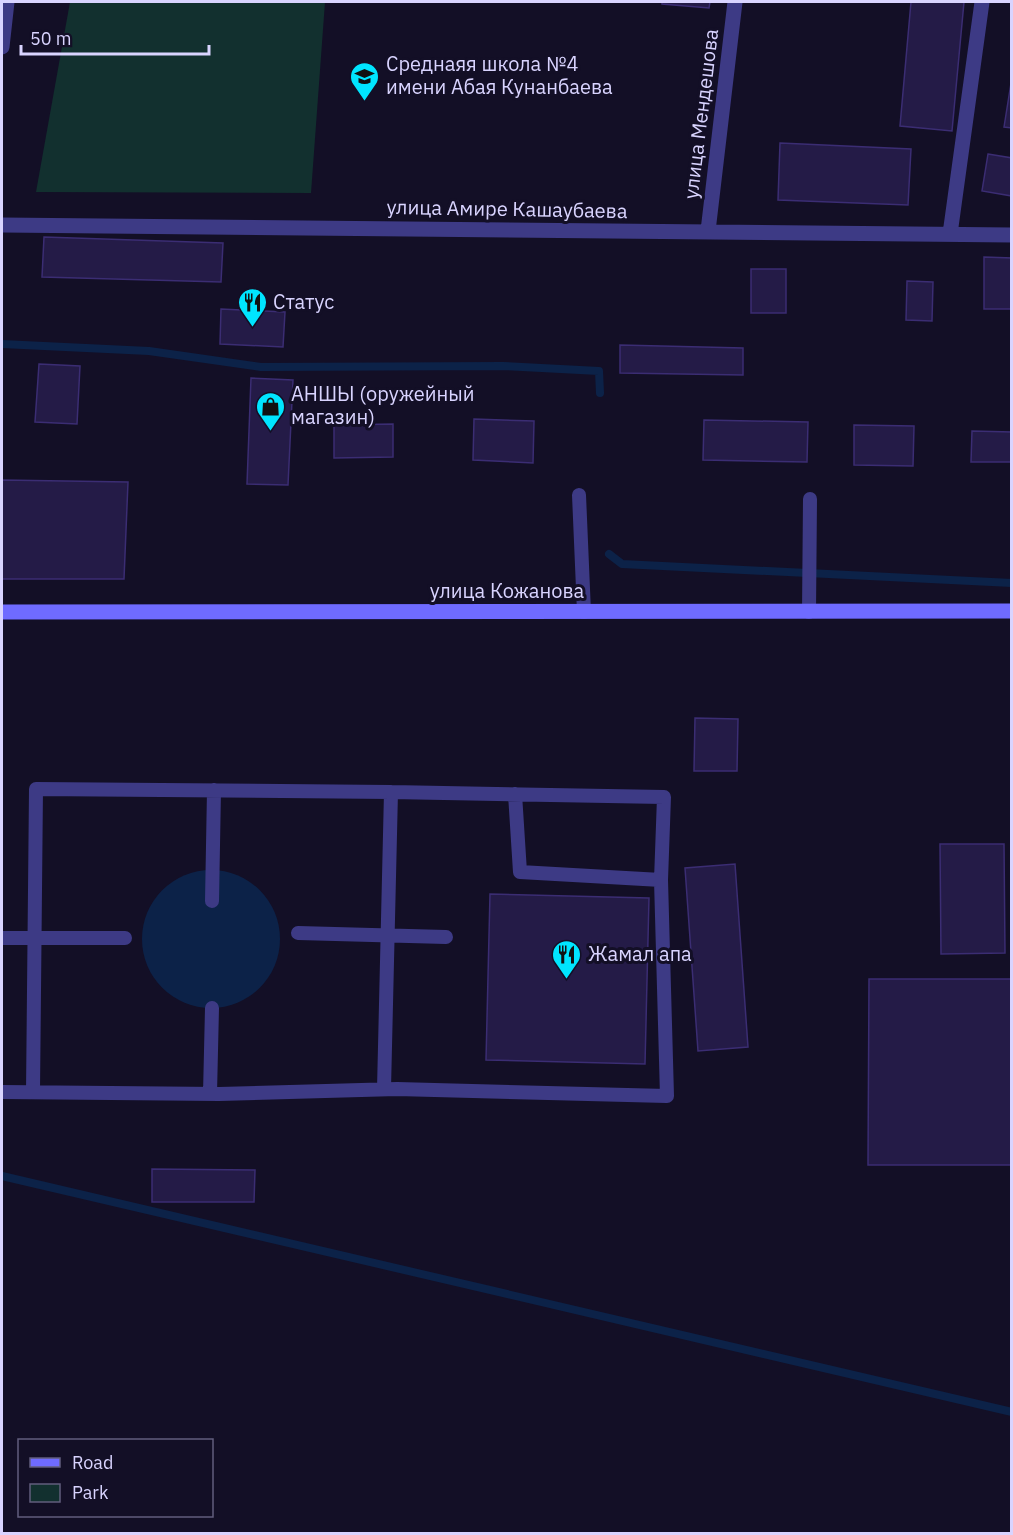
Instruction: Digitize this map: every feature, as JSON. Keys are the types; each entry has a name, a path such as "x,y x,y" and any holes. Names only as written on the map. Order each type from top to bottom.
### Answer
{"main road":[{"name":"улица Кожанова","path":"2,612 1011,611"}],"street":[{"path":"2,47 7,2"},
{"name":"улица Мендешова","path":"708,231 735,2"},
{"path":"950,234 982,2"},
{"name":"улица Амире Кашаубаева","path":"2,225 1011,235"}],"lane":[{"path":"579,495 584,612"},
{"path":"809,612 810,500"},
{"path":"2,1092 210,1094 384,1089 667,1096 661,880 664,797 36,789 33,1092"},
{"path":"212,901 214,790"},
{"path":"384,1089 391,792"},
{"path":"515,794 520,872 661,880"},
{"path":"298,933 446,937"},
{"path":"2,938 125,938"},
{"path":"210,1094 212,1008"}],"green space":[{"path":"70,2 325,2 311,193 36,192"}],"water":[{"path":"211,870 238,875 250,881 260,890 269,900 275,912 280,939 275,966 269,978 260,988 250,997 238,1003 211,1008 184,1003 172,997 162,988 153,978 147,966 142,939 147,912 153,900 162,890 172,881 184,875"}],"building":[{"path":"662,2 710,2 709,8 662,4"},
{"path":"911,2 964,2 952,131 900,126"},
{"path":"1012,77 1012,128 1004,127"},
{"path":"780,143 911,149 908,205 778,200"},
{"path":"988,154 1012,158 1012,196 982,191"},
{"path":"44,237 223,243 221,282 42,277"},
{"path":"984,257 1012,258 1012,309 984,309"},
{"path":"751,269 786,269 786,313 751,313"},
{"path":"907,281 933,282 932,321 906,320"},
{"name":"Статус","path":"221,309 285,312 283,347 220,344"},
{"path":"620,345 743,348 743,375 620,373"},
{"path":"39,364 80,366 77,424 35,422"},
{"name":"АНШЫ (оружейный магазин)","path":"251,378 293,380 288,485 247,484"},
{"path":"474,419 534,421 533,463 473,460"},
{"path":"704,420 808,422 807,462 703,460"},
{"path":"393,424 393,457 334,458 334,425"},
{"path":"854,425 914,426 913,466 854,465"},
{"path":"972,431 1012,432 1012,462 971,462"},
{"path":"2,480 128,482 124,579 2,579"},
{"path":"695,718 738,719 737,771 694,771"},
{"path":"940,844 1004,844 1005,953 941,954"},
{"path":"735,864 748,1047 698,1051 685,868"},
{"name":"Жамал апа","path":"490,894 649,898 645,1064 486,1060"},
{"path":"869,979 1012,979 1012,1165 868,1165"},
{"path":"152,1169 255,1170 254,1202 152,1202"}],"waterway":[{"path":"2,344 149,351 261,367 503,366 599,371 600,393"},
{"path":"609,554 622,564 1012,583"},
{"path":"2,1176 1012,1412"}],"place":[{"name":"Среднаяя школа №4 имени Абая Кунанбаева","path":"365,102"},
{"name":"Статус","path":"252,328"},
{"name":"АНШЫ (оружейный магазин)","path":"270,432"},
{"name":"Жамал апа","path":"567,980"}]}
